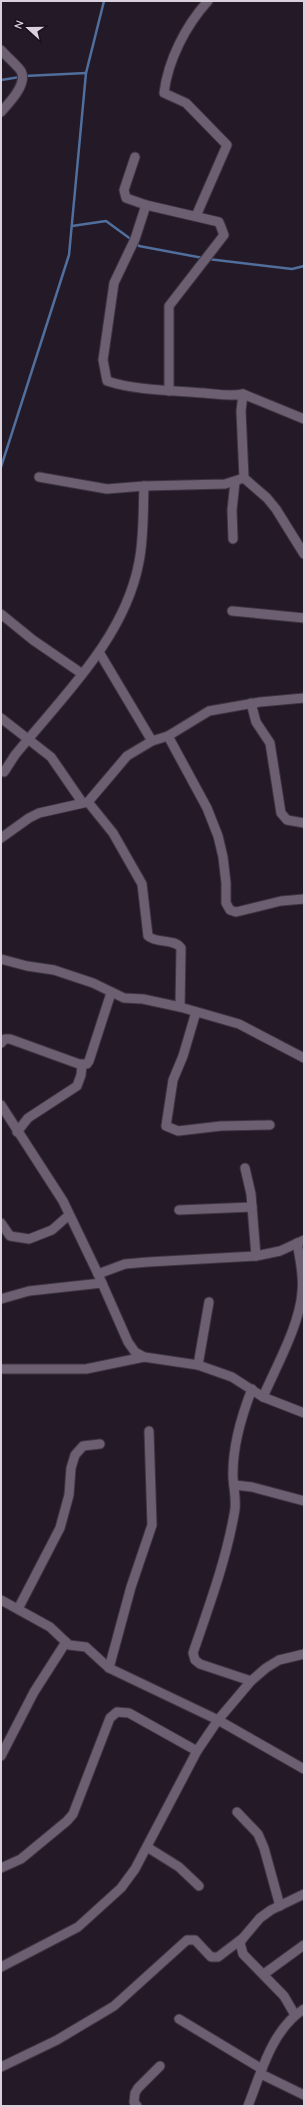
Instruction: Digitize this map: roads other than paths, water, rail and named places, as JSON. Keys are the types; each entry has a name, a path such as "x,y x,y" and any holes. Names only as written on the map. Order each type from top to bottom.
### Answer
{"street":[{"path":"196,216 226,145 186,103 164,93 166,74 197,14 208,1"},
{"path":"1,50 21,71 22,81 11,100 1,112"},
{"path":"135,157 124,190 126,198 146,205 219,222 224,235 169,306 169,391"},
{"path":"146,205 135,239 114,283 103,368 107,382 127,388 204,392 231,396 243,394 304,419"},
{"path":"233,540 232,510 240,480 241,415 243,394"},
{"path":"39,477 106,489 240,480 267,498 276,509 304,554"},
{"path":"4,772 99,652 114,629 128,600 139,563 142,537 144,486"},
{"path":"232,611 304,618"},
{"path":"1,614 33,640 81,674"},
{"path":"99,652 152,741"},
{"path":"1,838 29,818 39,813 77,806 85,802 127,756 152,741 168,736 209,711 251,703 304,698"},
{"path":"251,703 256,722 270,743 281,813 287,820 304,823"},
{"path":"1,718 51,757 85,802 113,833 142,884 149,937 177,944 182,949 180,1007"},
{"path":"168,736 207,808 218,836 223,857 226,883 226,903 228,907 236,912 281,901 304,899"},
{"path":"1,959 27,966 54,970 92,983 124,998 180,1007 239,1024 304,1058"},
{"path":"1,1044 5,1039 10,1039 82,1065 87,1064 111,993"},
{"path":"196,1012 183,1056 173,1080 166,1126 178,1131 221,1126 270,1125"},
{"path":"17,1132 28,1118 76,1086 81,1075 82,1065"},
{"path":"1,1105 4,1116 17,1132 63,1202 98,1274 128,1342 135,1352 144,1357"},
{"path":"245,1168 252,1207 256,1256"},
{"path":"179,1210 252,1207"},
{"path":"1,1223 10,1236 29,1239 52,1230 69,1215"},
{"path":"98,1274 125,1264 256,1256 280,1250 301,1242 303,1292 293,1326 263,1397"},
{"path":"1,1299 29,1291 102,1283"},
{"path":"198,1365 209,1302"},
{"path":"1,1369 86,1369 144,1357 198,1365 232,1377 263,1397 304,1413"},
{"path":"251,1681 200,1664 195,1660 193,1653 211,1602 235,1508 235,1459 240,1424 252,1389"},
{"path":"109,1668 131,1587 152,1525 149,1431"},
{"path":"18,1609 60,1528 69,1495 71,1468 75,1455 83,1446 100,1444"},
{"path":"234,1485 266,1491 304,1501"},
{"path":"1,1600 50,1627 69,1645 86,1647 109,1668 218,1720 304,1769"},
{"path":"1,1756 34,1692 66,1642"},
{"path":"1,1967 78,1927 92,1917 121,1888 135,1869 197,1751 218,1720 251,1681 279,1660 304,1654"},
{"path":"1,1868 22,1859 73,1814 110,1718 118,1712 129,1713 197,1751"},
{"path":"237,1812 258,1834 264,1848 280,1906"},
{"path":"147,1847 179,1867 199,1886"},
{"path":"295,2015 284,1996 243,1954 240,1943 260,1918 304,1894"},
{"path":"1,2067 57,2040 114,2006 187,1940 195,1940 215,1958 243,1938"},
{"path":"264,1974 304,1945"},
{"path":"248,2106 270,2051 286,2025 295,2015 304,2009"},
{"path":"179,2019 262,2072 304,2095"},
{"path":"137,2106 134,2102 135,2093 160,2066"}],"waterway":[{"path":"1,467 69,255 86,73 104,1"},
{"path":"25,76 86,73"},
{"path":"1,80 20,77"},
{"path":"72,226 106,221 132,240"},
{"path":"136,243 139,246 203,258"},
{"path":"208,259 292,269 304,266"}]}
